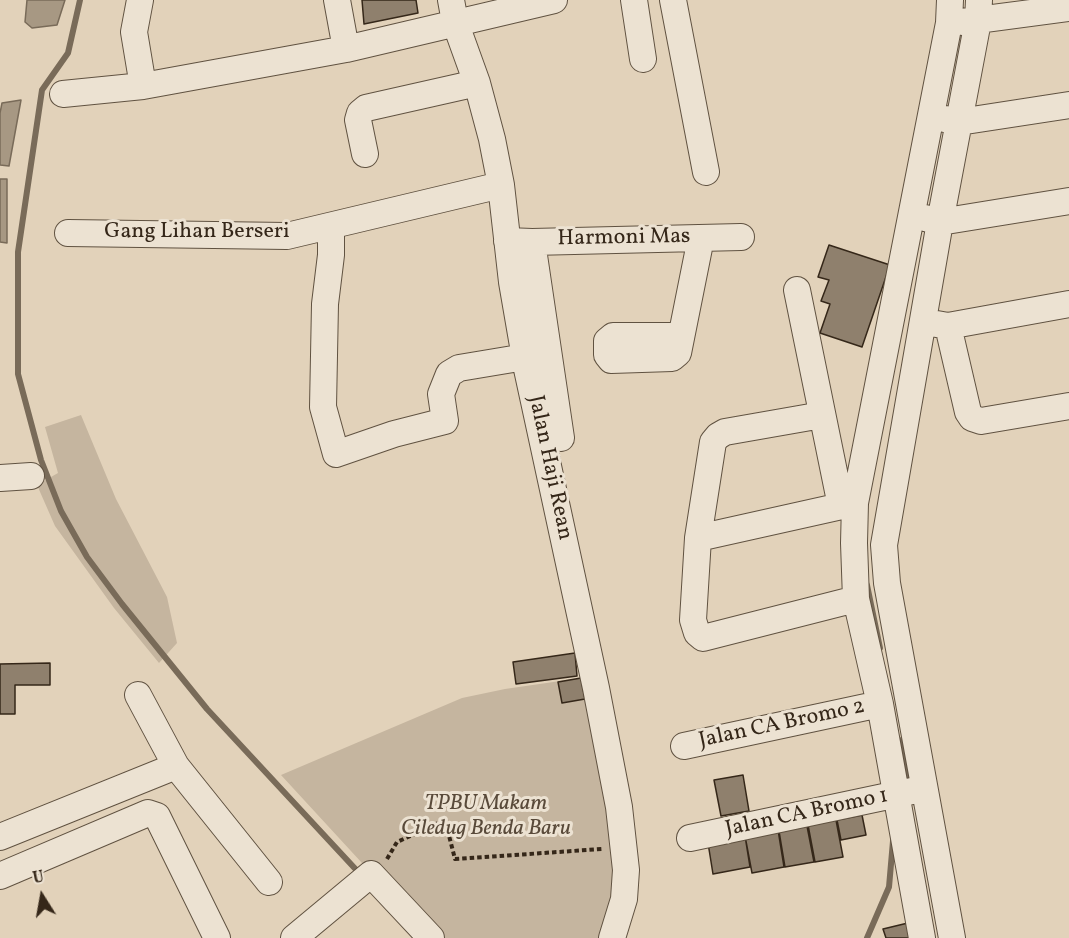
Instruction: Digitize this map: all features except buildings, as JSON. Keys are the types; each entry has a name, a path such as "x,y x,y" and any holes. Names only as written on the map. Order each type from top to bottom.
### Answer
{"street":[{"path":"140,0 134,32 143,86"},
{"path":"337,0 346,49"},
{"path":"63,94 143,86 346,49 447,17 554,0"},
{"path":"634,0 643,59"},
{"path":"673,0 706,172"},
{"path":"952,938 911,792 880,704 856,599 852,499 912,214 949,11 1069,8"},
{"path":"922,938 911,792 884,545 978,10"},
{"name":"Jalan Haji Rean","path":"447,17 477,83 501,184 519,241 512,282 525,357 596,688 619,807 626,870 624,899 612,938"},
{"path":"365,154 358,120 360,113 366,108 477,83"},
{"path":"930,117 959,122 1069,105"},
{"name":"Gang Lihan Berseri","path":"68,233 287,236 501,184"},
{"path":"912,214 940,222 1069,201"},
{"path":"331,227 331,255 325,304 323,407 336,454 394,434 445,421 441,394 449,374 459,368 525,357"},
{"name":"Harmoni Mas","path":"519,241 741,237"},
{"path":"681,336 702,238"},
{"path":"519,241 561,438"},
{"path":"797,290 822,415 852,499"},
{"path":"923,318 933,324 948,326 1069,304"},
{"path":"948,326 968,412 972,418 981,421 1069,406"},
{"path":"822,415 725,432 713,441 699,538 693,621 697,633 703,638 856,599"},
{"path":"0,478 31,476"},
{"path":"699,538 892,490"},
{"path":"138,695 177,766 269,882"},
{"name":"Jalan CA Bromo 2","path":"684,746 880,704"},
{"path":"0,837 177,766"},
{"name":"Jalan CA Bromo 1","path":"690,838 911,792"},
{"path":"0,876 148,813 157,816 217,938"},
{"path":"294,938 363,880 431,938"}],"path":[{"path":"363,880 381,870 397,842 445,820 455,859 623,848"}],"green space":[{"path":"81,415 116,499 167,597 177,643 159,663 114,608 55,526 37,485 58,473 45,427"},
{"name":"TPBU Makam Ciledug Benda Baru","path":"581,678 614,849 614,891 603,938 431,938 281,775 462,698"}],"shaded area":[{"path":"27,0 65,0 57,25 32,28 25,22"},
{"path":"21,100 9,166 0,165 2,103"},
{"path":"0,179 7,179 7,243 0,242"}],"waterway":[{"path":"80,0 68,53 42,90 18,252 18,374 41,460 61,511 87,557 122,604 207,709 361,875"},
{"path":"867,585 880,648"},
{"path":"899,740 909,786"},
{"path":"867,938 889,887 893,841"}]}
